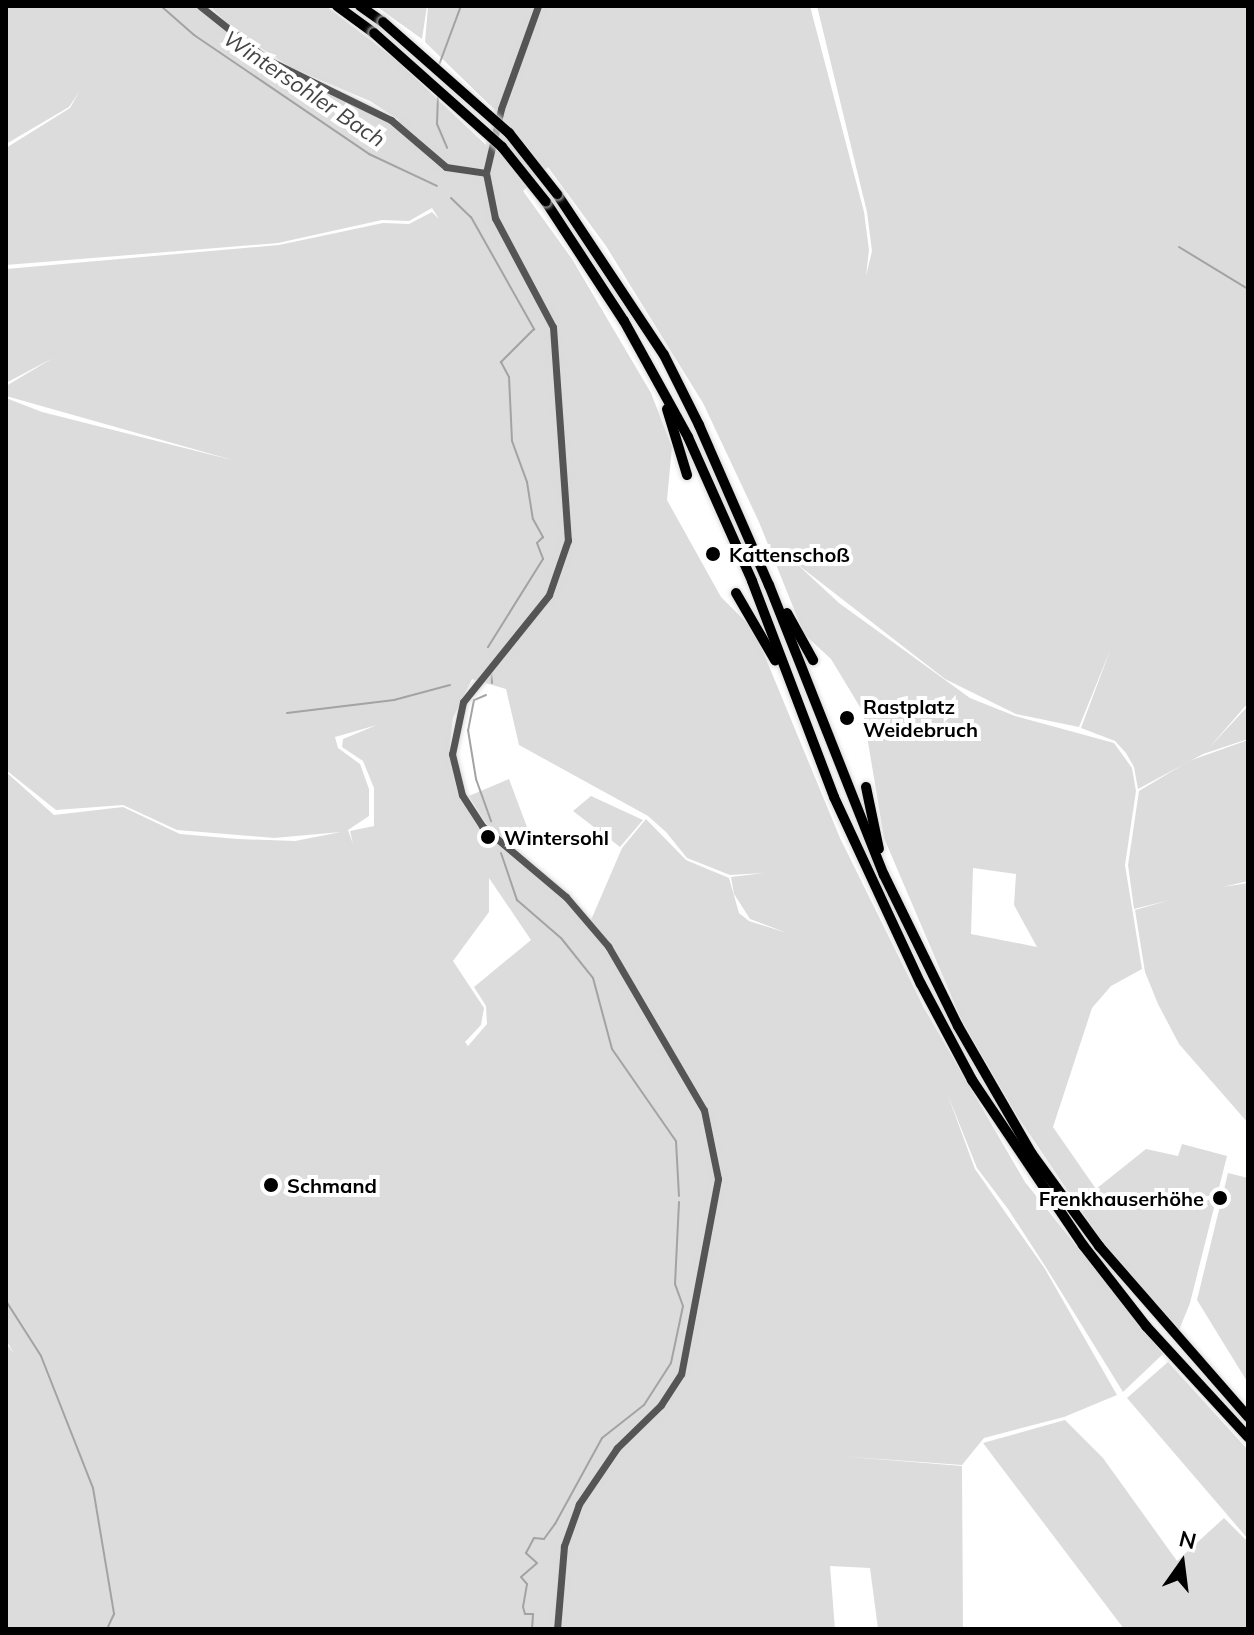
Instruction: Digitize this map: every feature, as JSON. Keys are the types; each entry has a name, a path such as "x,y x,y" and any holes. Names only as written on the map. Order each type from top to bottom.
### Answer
{"highway":[{"path":"337,6 374,33 502,147 546,202 666,395 729,528 834,797 921,984 972,1080 1083,1245 1146,1326 1248,1437"},
{"path":"360,6 383,22 509,133 557,194 664,355 769,585 884,875 958,1026 1032,1154 1162,1324 1248,1417"},
{"path":"666,395 687,475"},
{"path":"769,585 813,660"},
{"path":"736,593 789,680"},
{"path":"866,787 884,875"}],"street":[{"path":"200,6 268,60 391,120 446,167 486,173"},
{"path":"538,6 501,109 486,173 495,218 553,327 568,540 549,595 469,692 456,719 452,754 467,803 490,834 587,917 608,946 692,1085 716,1153 717,1197 681,1374 661,1405 617,1448 579,1504 564,1546 557,1629"}],"shaded area":[{"path":"6,6 196,6 264,63 367,108 395,126 399,120 370,101 292,68 236,32 210,6 326,6 395,59 486,145 496,111 425,42 428,6 810,6 864,212 869,250 866,276 872,251 867,212 817,6 1248,6 1248,703 1208,749 1248,706 1248,739 1203,754 1138,789 1134,767 1115,741 1081,728 1111,648 1079,727 1016,714 945,679 797,564 839,603 970,698 1015,716 1114,743 1132,768 1136,791 1125,865 1142,969 1111,986 1092,1008 1053,1127 1096,1189 1146,1149 1178,1156 1182,1144 1227,1156 1190,1303 1177,1335 1103,1243 1016,1114 962,1021 884,838 863,712 831,659 804,634 759,522 703,403 606,246 548,167 523,191 572,259 651,393 672,447 667,500 721,597 754,630 840,838 924,1008 1025,1182 1163,1354 1123,1392 1008,1209 977,1168 947,1093 975,1169 1045,1269 1117,1395 1064,1417 984,1438 962,1465 838,1456 962,1466 963,1629 878,1629 870,1568 830,1566 835,1629 6,1629 6,1343 14,1354 6,1340 6,772 54,815 123,807 180,834 238,839 295,841 341,832 274,838 177,830 123,805 56,810 6,770 6,398 42,412 236,461 6,396 6,386 53,358 6,383 6,269 279,245 383,223 409,224 432,212 439,219 432,208 409,221 382,220 278,243 6,265 6,148 70,108 79,92 69,107 6,144","holes":["472,679 506,689 519,745 648,816 687,858 730,875 764,873 731,877 734,894 750,919 787,933 749,921 739,913 729,878 686,860 646,819 622,848 591,920 660,1035 595,933 564,898 479,827 458,796 449,754 453,718","377,725 343,739 342,747 363,761 374,788 374,826 350,831 353,844 348,830 369,816 369,789 360,764 338,748 335,737","973,868 1016,874 1014,905 1037,947 971,934","489,878 531,940 474,987 486,1006 487,1024 468,1046 465,1042 481,1025 484,1008 453,961 489,912"]},
{"path":"376,6 427,6 422,39"},
{"path":"1248,740 1248,881 1223,887 1248,883 1248,1123 1179,1044 1158,1004 1145,972 1135,910 1170,900 1134,909 1128,865 1139,791 1189,761"},
{"path":"509,779 527,827 509,844 485,822 469,796"},
{"path":"591,796 643,820 620,847 573,811"},
{"path":"1228,1173 1248,1178 1248,1383 1197,1300"},
{"path":"1168,1362 1248,1450 1248,1539 1127,1398"},
{"path":"1065,1420 1103,1458 1177,1561 1224,1518 1248,1542 1248,1629 1124,1629 983,1443"}],"waterway":[{"name":"Wintersohler Bach","path":"161,6 194,35 369,154 437,186"},
{"path":"439,65 461,6"},
{"path":"438,95 437,124 447,148"},
{"name":"Wintersohler Bach","path":"451,198 471,217 534,329 501,362 509,377 512,441 527,482 533,519 543,537 537,543 543,559 488,647"},
{"path":"1179,247 1248,289"},
{"name":"Wintersohler Bach","path":"491,671 492,683"},
{"path":"287,713 394,700 450,685"},
{"name":"Wintersohler Bach","path":"486,695 474,700 468,730 476,779 491,821"},
{"name":"Wintersohler Bach","path":"501,853 517,900 561,938 593,978 612,1049 676,1141 679,1196"},
{"name":"Wintersohler Bach","path":"532,1629 533,1614 525,1614 523,1607 527,1584 521,1577 537,1563 526,1553 534,1538 544,1539 555,1524 602,1438 644,1405 671,1363 683,1306 675,1284 679,1202"},
{"path":"6,1301 41,1356 93,1488 114,1614 107,1629"}],"place":[{"name":"Kattenschoß","path":"713,554"},
{"name":"Rastplatz Weidebruch","path":"847,718"},
{"name":"Wintersohl","path":"488,837"},
{"name":"Schmand","path":"271,1185"},
{"name":"Frenkhauserhöhe","path":"1220,1198"}]}
